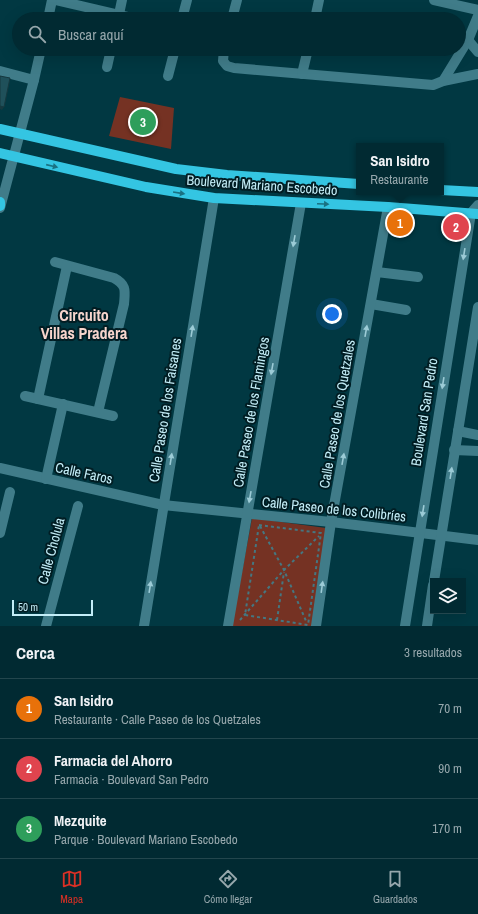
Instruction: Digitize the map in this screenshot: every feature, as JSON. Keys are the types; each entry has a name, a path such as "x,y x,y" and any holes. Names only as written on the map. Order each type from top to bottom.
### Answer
{"main road":[{"name":"Boulevard Mariano Escobedo","path":"0,129 129,159 195,172 356,184"},
{"name":"Boulevard Mariano Escobedo","path":"0,153 14,158 146,188 214,198 388,207 474,214"},
{"path":"444,190 478,192"},
{"path":"0,202 0,207"}],"street":[{"path":"49,12 52,0"},
{"path":"55,0 99,12"},
{"path":"119,12 122,0"},
{"path":"184,12 187,0"},
{"path":"234,12 237,0"},
{"path":"317,12 320,0"},
{"path":"434,0 478,10"},
{"path":"466,43 478,16"},
{"path":"468,40 478,52"},
{"path":"0,207 39,56"},
{"path":"107,67 109,56"},
{"path":"168,76 173,56"},
{"path":"223,56 223,61 227,66 433,85 443,80 478,74"},
{"path":"302,74 306,56"},
{"path":"443,80 458,56"},
{"path":"1,74 34,80"},
{"name":"Calle Paseo de los Faisanes","path":"144,626 214,198"},
{"name":"Calle Paseo de los Flamingos","path":"228,626 301,203"},
{"name":"Boulevard San Pedro","path":"405,626 419,533 474,214 478,204"},
{"name":"Calle Paseo de los Quetzales","path":"311,626 388,207"},
{"path":"55,262 114,278 124,287 124,304 98,412"},
{"path":"38,399 66,266"},
{"path":"377,272 418,277"},
{"path":"371,304 406,310"},
{"path":"434,578 440,535 478,307"},
{"path":"25,396 113,416"},
{"path":"46,479 63,404"},
{"path":"458,431 478,434"},
{"path":"454,450 478,451"},
{"name":"Calle Faros","path":"0,468 163,504"},
{"path":"0,533 10,492"},
{"name":"Calle Paseo de los Colibríes","path":"163,504 478,540"},
{"name":"Calle Cholula","path":"46,626 78,506"},
{"path":"427,626 430,606"}],"path":[{"path":"247,514 259,525 284,570 311,626"},
{"path":"259,525 321,534"},
{"path":"245,615 259,525"},
{"path":"311,626 321,534"},
{"path":"239,621 284,570 321,534"},
{"path":"277,620 284,570"},
{"path":"245,615 311,626"}],"shaded area":[{"path":"120,97 174,108 171,149 109,136"},
{"path":"252,518 326,528 314,626 232,626"}],"building":[{"path":"0,76 10,78 4,107 0,106"}],"place":[{"name":"Mezquite","path":"143,122"},
{"name":"San Isidro","path":"400,223"},
{"name":"Farmacia del Ahorro","path":"456,227"}],"district":[{"name":"Circuito Villas Pradera","path":"84,324"}]}
